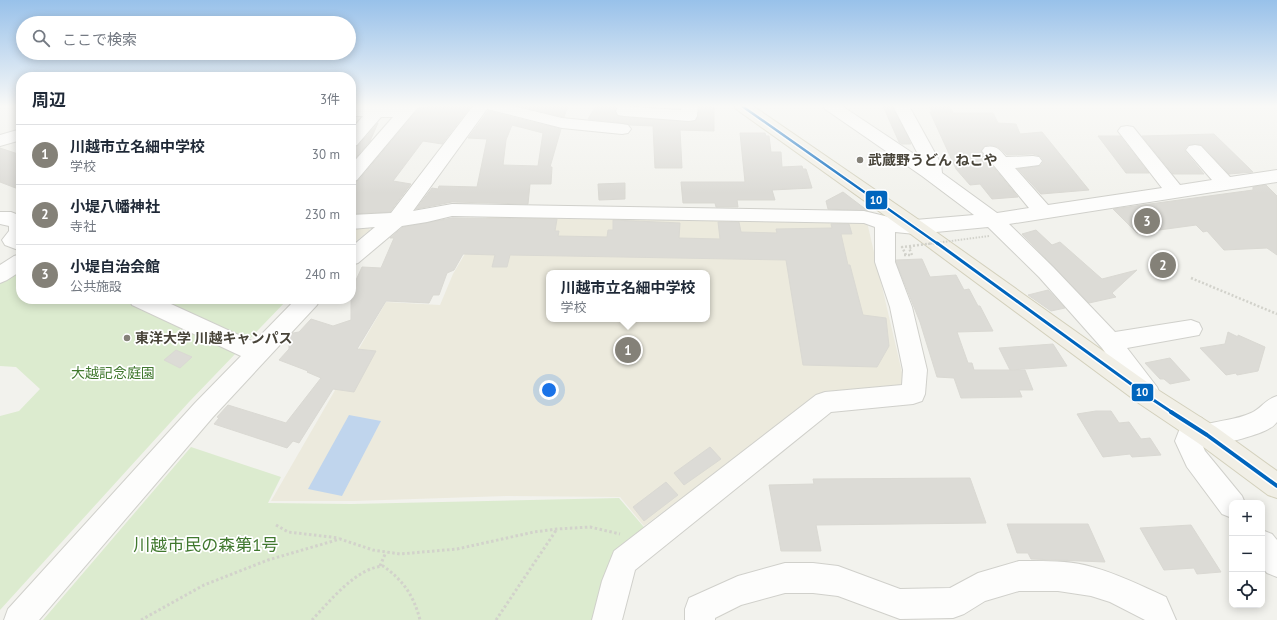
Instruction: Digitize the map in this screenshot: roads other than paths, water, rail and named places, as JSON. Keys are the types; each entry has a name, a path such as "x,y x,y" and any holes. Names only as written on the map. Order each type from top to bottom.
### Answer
{"main road":[{"path":"783,135 915,227 1149,397 1277,486"}],"street":[{"path":"356,170 386,135"},
{"path":"356,254 396,220 459,135"},
{"path":"873,135 933,176 991,228 1046,272 1110,342 1149,397"},
{"path":"916,135 932,164 933,176"},
{"path":"1130,135 1175,191"},
{"path":"0,142 16,136"},
{"path":"1195,150 1225,183"},
{"path":"1033,161 997,157 1043,212"},
{"path":"356,222 396,220 437,214 452,210 864,217 885,223 915,227 991,228 1043,212 1277,176"},
{"path":"0,218 11,219 16,222"},
{"path":"608,620 617,581 624,561 826,402 913,394 915,370 901,307 885,262 885,223"},
{"path":"0,275 16,264"},
{"path":"151,304 257,353"},
{"path":"19,620 204,410 304,304"},
{"path":"1110,342 1191,329"},
{"path":"1229,501 1196,459 1188,441 1200,431 1227,432 1260,422 1277,406"},
{"path":"1265,548 1277,563"},
{"path":"700,620 700,609 738,590 785,578 813,578 838,581 900,604 953,602 978,588 1019,576 1050,576 1091,581 1115,589 1156,608 1161,620"}],"water":[{"path":"349,415 381,421 342,496 308,489"}],"place":[{"name":"武蔵野うどん ねこや","path":"860,160"},
{"name":"小堤自治会館","path":"1147,221"},
{"name":"小堤八幡神社","path":"1163,265"},
{"name":"東洋大学 川越キャンパス","path":"127,338"},
{"name":"川越市立名細中学校","path":"628,350"}],"park label":[{"name":"大越記念庭園","path":"113,373"},
{"name":"川越市民の森第1号","path":"206,545"}]}
